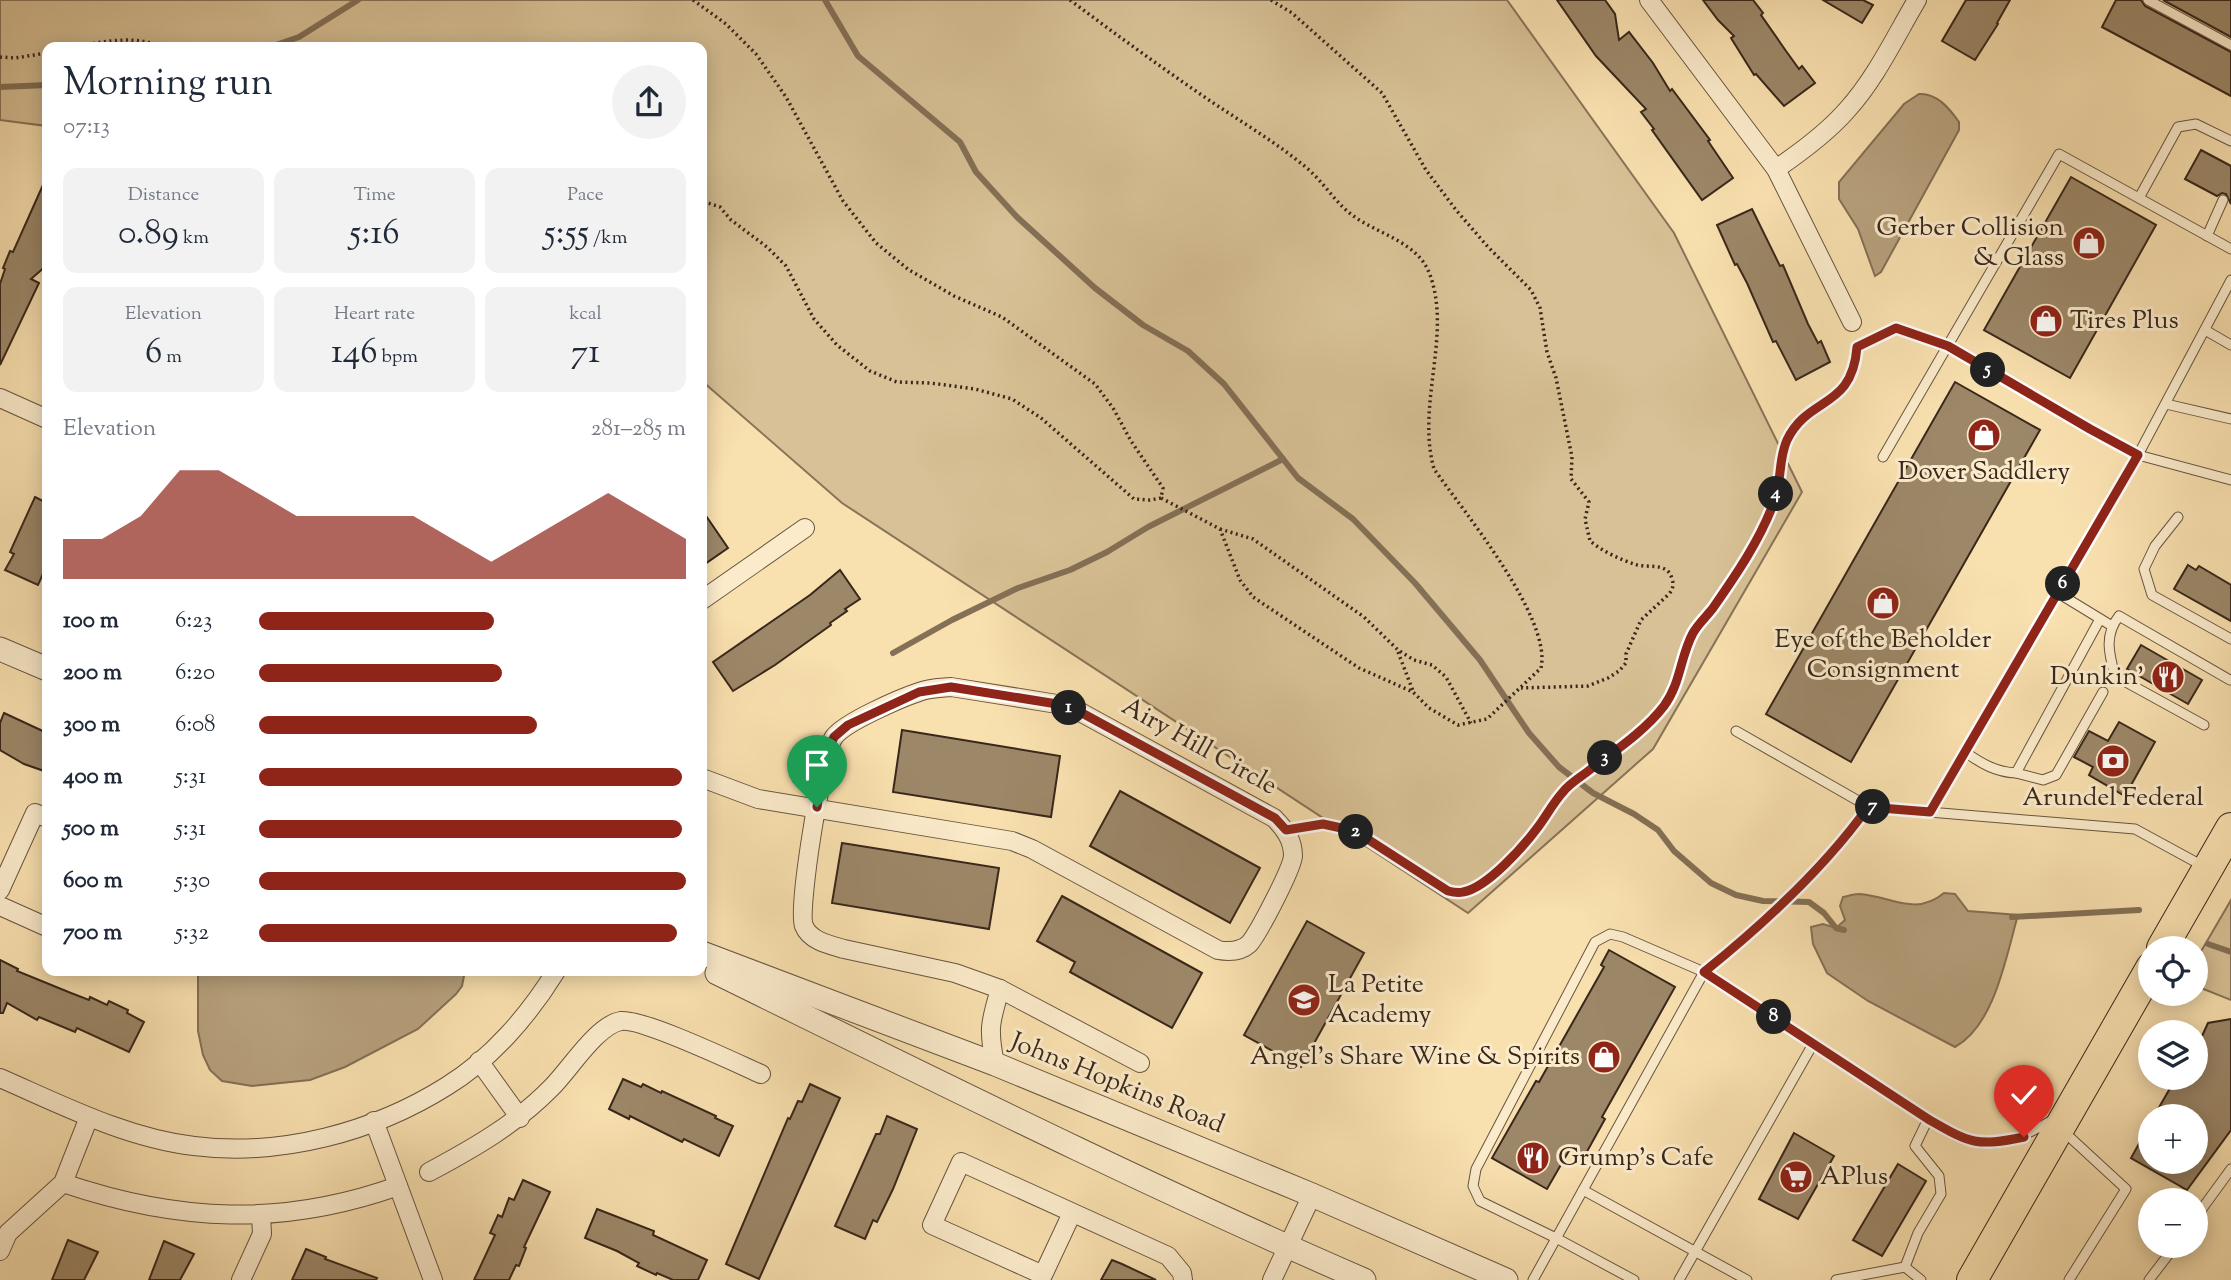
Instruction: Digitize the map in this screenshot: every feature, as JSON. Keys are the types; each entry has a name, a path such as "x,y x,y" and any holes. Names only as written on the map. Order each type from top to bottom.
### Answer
{"highway":[{"path":"2169,936 2231,828"},
{"path":"1972,1280 2138,991"}],"street":[{"path":"1650,0 1776,169 1852,322"},
{"path":"1776,169 1821,135 1847,110 1868,84 1917,0"},
{"path":"0,398 42,417"},
{"path":"707,597 805,528"},
{"path":"0,649 42,667"},
{"name":"Airy Hill Circle","path":"707,780 758,799 1012,841 1032,849 1218,950 1230,952 1250,943 1287,876 1293,858 1286,830 1275,818 1082,713 1057,704 951,687 919,692 848,725 834,737 826,754 817,807"},
{"path":"817,807 802,901 804,926 811,935 834,946 955,973 1000,989 1140,1063"},
{"path":"0,890 35,813 42,816"},
{"path":"0,906 42,925"},
{"name":"Johns Hopkins Road","path":"707,955 995,1064 1312,1195 1506,1280"},
{"path":"707,967 979,1101 1364,1280"},
{"path":"0,1078 89,1117 144,1136 194,1146 234,1148 285,1145 331,1137 413,1105 448,1085 504,1038 552,976"},
{"path":"995,1064 990,1023 1000,989"},
{"path":"429,1172 494,1136 520,1118 552,1087 599,1031 620,1021 643,1024 761,1074"},
{"path":"479,1061 520,1118"},
{"path":"0,1251 4,1231 63,1183 89,1117"},
{"path":"374,1121 433,1280"},
{"path":"1072,1213 1043,1275 932,1225 961,1162 1168,1256 1182,1273 1183,1280"},
{"path":"63,1183 105,1197 151,1207 195,1213 261,1215 362,1199 398,1186"},
{"path":"1272,1280 1312,1195"},
{"path":"241,1280 262,1234 261,1215"}],"lane":[{"path":"2148,0 2231,45"},
{"path":"2140,198 2178,127 2196,124 2231,141"},
{"path":"1884,457 2059,154 2231,249"},
{"path":"2207,236 2223,200"},
{"path":"1930,812 2138,455 2231,280"},
{"path":"2205,330 2231,345"},
{"path":"1948,346 2138,455 2231,480"},
{"path":"2165,404 2231,419"},
{"path":"2178,517 2155,546 2144,569 2152,595 2231,639"},
{"path":"2058,593 2112,626"},
{"path":"2204,725 2115,676 2108,648 2112,626 2119,616 2231,680"},
{"path":"2016,773 2100,619"},
{"path":"1965,752 1979,763 2001,773 2016,773 2043,780 2056,775 2103,692"},
{"path":"1736,731 1868,807 2135,829 2208,869"},
{"path":"1533,1280 1704,972 1740,943 1845,838 1868,807"},
{"path":"1634,1280 1480,1201 1473,1186 1476,1169 1595,942 1611,934 1704,972 1928,1119 1966,1140 1993,1143 2024,1137 2065,1118 2126,1189 2070,1280"},
{"path":"1679,1280 1814,1044"},
{"path":"1905,1267 1918,1233 1941,1194 1939,1176 1915,1146 1928,1119"},
{"path":"2208,1201 2231,1169"},
{"path":"1583,1190 1747,1280"},
{"path":"2150,1280 2166,1258"},
{"path":"1836,1280 1905,1267 1922,1280"}],"path":[{"path":"693,0 726,24 756,54 786,97 843,201 876,243 909,270 954,296 1002,317 1095,384 1154,472 1163,488 1161,498"},
{"path":"1070,0 1150,60 1309,170 1349,213 1373,230 1402,243 1422,259 1430,274 1435,294 1437,319 1427,425 1428,448 1434,469 1516,587 1537,634 1543,657 1541,668 1487,719 1458,725 1443,718 1413,692 1359,668 1253,597 1240,580 1220,529"},
{"path":"1271,0 1292,13 1382,93 1426,170 1456,210 1531,290 1540,308 1547,352 1556,378 1572,457 1572,479 1588,502 1585,519 1590,541 1638,566 1653,565 1670,573 1673,589 1641,620 1626,654 1626,663 1619,671 1588,686 1519,688"},
{"path":"97,42 138,42"},
{"path":"0,57 15,58 42,54"},
{"path":"707,203 720,207 786,266 814,319 837,345 870,371 897,382 975,389 1012,399 1041,418 1134,499 1161,498 1220,529 1252,539 1364,617 1398,650 1414,660 1432,665 1446,677 1471,723"},
{"path":"1286,830 1323,824 1355,831 1448,891 1462,893 1481,885 1517,852 1564,790 1646,724 1663,707 1677,685 1684,655 1694,632 1752,547 1774,503 1781,479 1781,458 1787,441 1796,426 1814,410 1837,396 1849,380 1856,363 1857,347 1852,322"},
{"path":"1857,347 1896,328 1948,346"},
{"path":"1398,650 1413,692"}],"shaded area":[{"path":"0,0 1507,0 1674,233 1802,492 1653,749 1468,913 842,503 707,385 707,42 42,42 42,125 0,120"},
{"path":"1919,94 1942,102 1959,122 1959,130 1881,272 1875,276 1858,229 1839,199 1839,182 1904,104"},
{"path":"1944,893 1955,894 1968,911 2018,915 1997,988 1989,1006 1969,1037 1955,1047 1868,1001 1827,973 1813,944 1811,927 1823,924 1836,928 1845,920 1840,906 1843,897 1859,894 1923,904"},
{"path":"2231,900 2231,1000 2208,991 2208,939"},
{"path":"198,976 464,976 462,986 456,994 418,1029 345,1067 310,1080 252,1086 222,1081 210,1070 203,1055 198,1031"}],"building":[{"path":"1557,0 1605,0 1615,14 1619,40 1629,32 1670,91 1672,89 1710,140 1708,141 1733,178 1702,200 1652,130 1654,129 1641,112 1646,109 1596,56"},
{"path":"1703,0 1753,0 1799,69 1802,66 1815,83 1784,106 1756,74 1754,75 1731,38 1734,36"},
{"path":"1823,0 1863,0 1873,5 1862,23"},
{"path":"1966,0 2010,0 1975,60 1942,41"},
{"path":"2116,0 2141,0 2145,6 2231,52 2231,96 2102,27"},
{"path":"2163,0 2231,0 2231,37"},
{"path":"2201,150 2231,166 2231,204 2226,194 2217,196 2185,179"},
{"path":"2071,177 2156,225 2070,378 1984,330"},
{"path":"42,187 42,269 31,279 39,283 0,365 0,284 5,269 3,268 10,251 13,252"},
{"path":"1752,209 1780,266 1783,265 1808,324 1818,343 1821,341 1830,362 1796,380 1776,341 1773,342 1717,225"},
{"path":"1955,382 2040,430 1851,762 1766,714"},
{"path":"35,497 42,500 42,576 38,585 5,570 14,554 10,552"},
{"path":"707,517 728,548 707,563"},
{"path":"2188,565 2196,570 2199,566 2231,585 2231,621 2174,589"},
{"path":"840,570 860,599 845,609 847,611 830,623 831,625 733,691 713,662 810,595"},
{"name":"Dunkin'","path":"2141,645 2202,680 2188,704 2127,669"},
{"path":"4,713 42,731 42,770 24,764 0,750 0,723"},
{"name":"Arundel Federal","path":"2119,722 2155,742 2125,796 2089,775 2093,767 2074,757 2089,731 2108,741"},
{"path":"902,730 1060,756 1051,817 893,792"},
{"path":"1120,791 1260,868 1230,923 1090,846"},
{"path":"842,843 999,868 989,929 832,903"},
{"path":"1062,896 1202,973 1172,1028 1070,972 1075,962 1037,941"},
{"path":"1307,921 1364,953 1301,1067 1244,1035"},
{"path":"1609,950 1675,987 1602,1117 1605,1119 1584,1157 1570,1149 1547,1189 1492,1158 1536,1081 1539,1082 1604,967 1601,965"},
{"path":"0,960 18,969 17,971 71,993 89,1000 90,997 107,1005 109,1001 128,1010 127,1013 144,1022 129,1052 77,1028 75,1032 39,1017 37,1020 7,1003 3,1013 0,1013"},
{"path":"2231,1019 2231,1130 2208,1161 2208,1104 2161,1104 2169,1090 2208,1090 2208,1023"},
{"path":"623,1079 641,1087 643,1084 661,1093 662,1091 733,1126 719,1156 609,1109"},
{"path":"810,1084 840,1098 759,1279 726,1264 788,1118 790,1119 798,1101 802,1102"},
{"path":"887,1116 917,1129 893,1189 877,1222 873,1220 865,1239 835,1226 876,1134 880,1134"},
{"name":"APlus","path":"1794,1133 1834,1156 1798,1219 1759,1199"},
{"path":"2138,1145 2138,1162 2131,1158"},
{"path":"1898,1164 1926,1181 1882,1256 1853,1240"},
{"path":"2159,1174 2199,1174 2188,1188 2184,1188"},
{"path":"523,1180 550,1192 524,1247 526,1248 519,1266 516,1265 509,1280 474,1280 495,1235 490,1233 498,1215 502,1217 509,1198 514,1200"},
{"path":"597,1209 654,1231 653,1235 707,1260 698,1280 673,1280 657,1273 656,1275 637,1266 639,1263 617,1251 585,1238"},
{"path":"68,1240 98,1252 84,1280 52,1280"},
{"path":"164,1241 194,1254 180,1280 149,1280"},
{"path":"306,1249 326,1257 325,1259 377,1278 292,1280"},
{"path":"1112,1260 1122,1264 1156,1280 1101,1280"}],"waterway":[{"path":"284,42 299,37 358,0"},
{"path":"825,0 858,56 960,142 976,172 1017,217 1095,288 1143,325 1188,351 1224,384 1298,478 1353,519 1415,583 1480,660 1529,733 1559,767 1593,793 1658,830 1674,851 1711,883 1736,895 1763,901 1809,902 1824,913 1836,928 1844,930"},
{"path":"0,87 42,85"},
{"path":"893,653 1018,588 1070,570 1107,552 1148,527 1283,459"},
{"path":"2012,917 2139,910"},
{"path":"2208,944 2231,952"}],"place":[{"name":"Gerber Collision & Glass","path":"2089,243"},
{"name":"Tires Plus","path":"2046,321"},
{"name":"Dover Saddlery","path":"1984,435"},
{"name":"Eye of the Beholder Consignment","path":"1883,603"},
{"name":"Dunkin'","path":"2168,677"},
{"name":"Arundel Federal","path":"2113,761"},
{"name":"La Petite Academy","path":"1304,1000"},
{"name":"Angel's Share Wine & Spirits","path":"1604,1057"},
{"name":"Grump's Cafe","path":"1533,1158"},
{"name":"APlus","path":"1796,1177"}],"route":[{"path":"817,807 826,754 834,737 848,725 919,692 951,687 1057,704 1082,713 1275,818 1286,830 1323,824 1355,831 1448,891 1462,893 1481,885 1517,852 1564,790 1623,744 1663,707 1677,685 1684,655 1694,632 1728,586 1774,503 1781,479 1781,458 1796,426 1814,410 1837,396 1849,380 1856,363 1857,347 1896,328 1948,346 2138,455 1930,812 1868,807 1845,838 1740,943 1704,972 1928,1119 1966,1140 1993,1143 2024,1137"}]}
